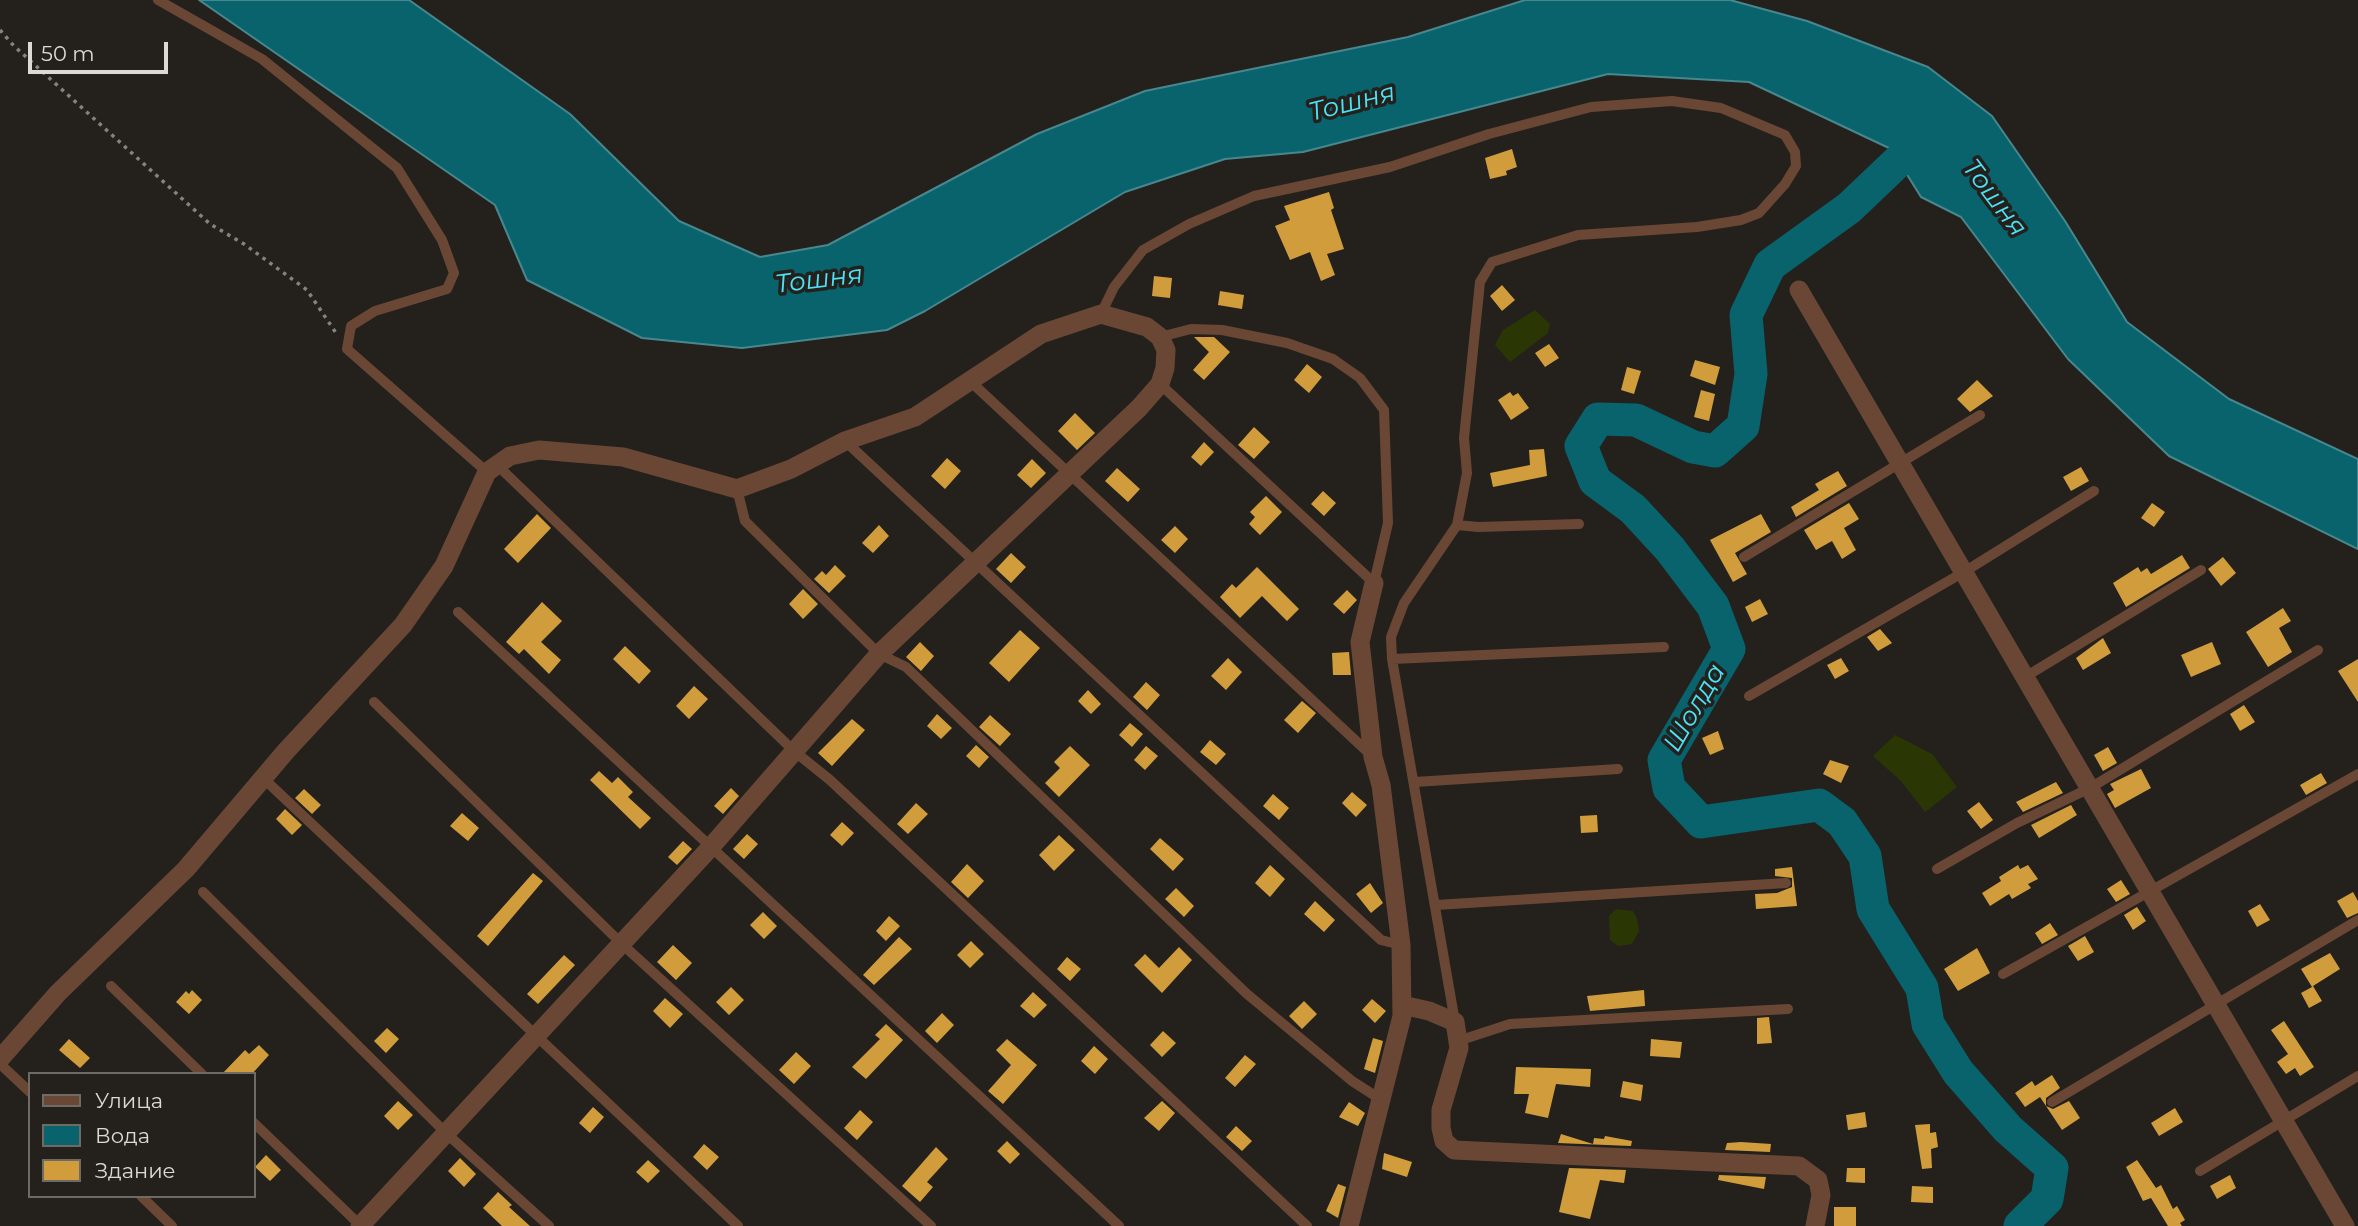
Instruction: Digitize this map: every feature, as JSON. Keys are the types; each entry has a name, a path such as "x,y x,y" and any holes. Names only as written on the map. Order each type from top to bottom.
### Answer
{"street":[{"path":"1799,290 2345,1226"},
{"path":"0,1061 58,993 186,869 263,778 403,625 444,566 492,469 510,456 539,450 623,457 737,489 791,469 845,441 915,417 1041,334 1101,314 1147,327 1160,337 1166,349 1165,368 1160,384 1139,408 879,654 710,848 360,1226"},
{"path":"1349,1226 1402,1005 1401,944 1381,785 1373,757 1360,642 1374,583"},
{"path":"1402,1005 1429,1011 1457,1032 1460,1048 1441,1110 1444,1141 1454,1150 1798,1166 1818,1181 1821,1195 1815,1226"}],"lane":[{"path":"158,0 262,59 397,168 442,240 454,273 447,289 375,311 351,326 347,349 492,469 794,751 831,780 1307,1226"},
{"path":"1101,314 1114,287 1143,250 1189,224 1254,196 1390,167 1591,107 1672,101 1721,108 1785,135 1795,152 1796,166 1759,213 1741,220 1697,227 1578,235 1492,262 1480,282 1473,331 1464,438 1467,473 1457,525 1404,603 1391,637 1392,659 1457,1032 1510,1024 1788,1009"},
{"path":"1160,337 1191,328 1222,330 1287,343 1333,359 1360,378 1384,410 1388,523 1374,583 1160,384"},
{"path":"970,381 1373,757"},
{"path":"1744,557 1980,415"},
{"path":"845,441 1381,940 1401,944"},
{"path":"737,489 746,521 879,654 906,667 1247,994 1352,1082 1380,1099"},
{"path":"1749,696 1964,572 2094,491"},
{"path":"1457,525 1478,527 1579,524"},
{"path":"2025,677 2201,570"},
{"path":"458,612 1119,1226"},
{"path":"1392,659 1664,647"},
{"path":"1937,869 2017,823 2090,788 2318,650"},
{"path":"374,702 622,944 931,1226"},
{"path":"1415,782 1619,769"},
{"path":"2003,974 2358,774"},
{"path":"263,778 535,1038 738,1226"},
{"path":"1436,905 1786,883"},
{"path":"203,892 447,1134 549,1226"},
{"path":"2052,1102 2358,920"},
{"path":"111,986 200,1072"},
{"path":"0,1061 28,1090"},
{"path":"2200,1171 2358,1076"},
{"path":"256,1125 360,1226"},
{"path":"143,1198 172,1226"}],"path":[{"path":"0,30 14,47 210,224 244,244 307,290 347,349"}],"green space":[{"path":"1535,310 1550,324 1548,333 1510,362 1495,345 1503,330"},
{"path":"1895,735 1932,754 1957,787 1925,812 1901,781 1873,756"},
{"path":"1616,909 1633,911 1637,919 1639,931 1632,944 1618,946 1610,940 1609,916"}],"water":[{"name":"Тошня","path":"199,0 409,0 570,114 679,221 760,257 828,245 1037,134 1145,91 1408,37 1525,0 1730,0 1807,21 1928,67 1992,116 2065,221 2127,322 2229,399 2358,459 2358,549 2169,456 2068,359 1961,217 1921,197 1891,149 1749,82 1608,74 1303,152 1225,159 1125,192 925,311 887,330 742,348 642,338 527,280 495,205"}],"building":[{"path":"1512,149 1517,167 1506,171 1507,175 1490,179 1485,158"},
{"path":"1329,192 1334,208 1331,210 1344,249 1327,254 1335,275 1321,281 1310,252 1290,260 1275,226 1290,220 1284,206"},
{"path":"1154,276 1172,278 1170,298 1152,296"},
{"path":"1502,285 1515,300 1502,311 1490,296"},
{"path":"1220,291 1244,295 1242,309 1218,305"},
{"path":"1194,337 1214,337 1230,352 1204,380 1193,370 1209,352"},
{"path":"1549,344 1559,358 1545,367 1535,353"},
{"path":"1695,360 1720,367 1715,385 1690,376"},
{"path":"1307,364 1322,377 1309,393 1294,380"},
{"path":"1627,367 1641,371 1634,394 1621,390"},
{"path":"1977,380 1993,396 1970,412 1957,399"},
{"path":"1701,390 1715,394 1709,421 1694,417"},
{"path":"1510,392 1513,396 1518,393 1529,408 1511,420 1498,400"},
{"path":"1075,413 1095,433 1077,450 1058,431"},
{"path":"1254,427 1270,442 1254,459 1238,445"},
{"path":"1204,442 1214,452 1201,466 1191,457"},
{"path":"1544,449 1547,476 1493,487 1490,473 1530,465 1529,450"},
{"path":"947,458 961,471 945,489 931,476"},
{"path":"1032,459 1046,473 1031,488 1017,475"},
{"path":"2081,467 2089,481 2071,491 2063,477"},
{"path":"1117,468 1140,489 1128,502 1105,481"},
{"path":"1838,471 1847,486 1796,517 1791,507 1819,490 1815,484"},
{"path":"1323,491 1336,503 1324,516 1311,504"},
{"path":"1266,496 1282,512 1260,535 1249,524 1255,517 1250,512"},
{"path":"1849,503 1859,519 1844,528 1856,550 1842,559 1832,541 1816,550 1804,530"},
{"path":"2152,503 2165,512 2154,527 2141,518"},
{"path":"537,514 551,528 518,563 504,549"},
{"path":"1761,514 1771,532 1735,553 1747,574 1733,582 1710,540"},
{"path":"879,525 889,536 873,553 862,543"},
{"path":"1175,526 1188,539 1175,553 1161,540"},
{"path":"1011,553 1026,567 1011,583 996,569"},
{"path":"2182,555 2190,568 2126,607 2113,583 2138,567 2141,572 2147,568 2151,574"},
{"path":"2223,557 2236,573 2221,586 2208,569"},
{"path":"835,565 846,576 829,593 814,579 822,571 826,575"},
{"path":"1257,567 1299,609 1287,621 1262,596 1240,618 1220,597 1232,584 1236,588"},
{"path":"803,589 818,604 803,619 789,604"},
{"path":"1347,590 1357,600 1344,614 1333,604"},
{"path":"1760,599 1768,614 1752,622 1745,607"},
{"path":"542,602 562,621 541,642 561,660 549,674 524,649 519,654 506,642"},
{"path":"2283,608 2291,621 2279,628 2292,652 2268,667 2246,632"},
{"path":"1880,629 1892,643 1878,651 1867,637"},
{"path":"1020,630 1040,648 1009,682 989,663"},
{"path":"2103,638 2111,653 2083,670 2076,658"},
{"path":"920,642 934,656 921,671 906,657"},
{"path":"2212,642 2221,664 2191,677 2181,655"},
{"path":"625,646 651,671 639,684 613,659"},
{"path":"1349,652 1351,675 1333,675 1332,653"},
{"path":"1228,658 1242,672 1226,690 1211,676"},
{"path":"1841,658 1849,671 1835,679 1827,665"},
{"path":"2358,659 2358,702 2338,671"},
{"path":"1146,682 1160,695 1147,710 1133,697"},
{"path":"694,686 708,699 689,719 676,706"},
{"path":"1088,690 1101,704 1091,714 1078,701"},
{"path":"1302,701 1316,713 1298,733 1284,720"},
{"path":"2244,705 2255,722 2240,731 2230,714"},
{"path":"937,714 952,728 941,739 927,726"},
{"path":"990,715 1011,734 1000,746 979,727"},
{"path":"852,719 865,730 832,766 818,753"},
{"path":"1130,723 1143,734 1132,747 1119,735"},
{"path":"1718,731 1724,749 1710,755 1702,738"},
{"path":"1210,740 1226,754 1216,765 1200,752"},
{"path":"976,745 989,757 979,768 966,756"},
{"path":"1070,746 1090,765 1059,797 1045,783 1060,768 1054,762"},
{"path":"1146,746 1158,756 1145,770 1134,760"},
{"path":"2108,747 2117,763 2103,771 2094,755"},
{"path":"1830,760 1849,766 1841,783 1823,774"},
{"path":"2141,769 2151,788 2115,808 2107,794 2114,790 2110,784"},
{"path":"599,771 612,783 618,777 633,792 628,797 651,818 640,829 590,780"},
{"path":"2321,773 2327,783 2306,795 2300,785"},
{"path":"2056,782 2063,793 2023,812 2016,802"},
{"path":"731,788 739,796 723,814 714,806"},
{"path":"304,789 321,805 312,814 295,798"},
{"path":"1352,792 1367,805 1356,817 1342,803"},
{"path":"1273,794 1289,808 1279,820 1263,806"},
{"path":"1979,802 1993,820 1981,829 1967,811"},
{"path":"916,803 928,814 908,834 897,824"},
{"path":"2071,805 2077,815 2039,838 2031,825"},
{"path":"285,809 302,825 292,835 276,819"},
{"path":"462,813 479,828 468,841 450,826"},
{"path":"1597,815 1598,832 1581,833 1580,816"},
{"path":"842,822 854,833 842,846 830,835"},
{"path":"747,834 758,844 744,859 733,849"},
{"path":"1059,835 1075,850 1054,871 1039,855"},
{"path":"1160,838 1184,859 1173,871 1150,849"},
{"path":"683,841 692,849 677,865 668,857"},
{"path":"967,864 984,881 968,898 951,882"},
{"path":"1270,865 1285,879 1270,897 1255,883"},
{"path":"2018,865 2020,869 2028,865 2038,879 2028,884 2031,888 2012,899 2009,894 1990,906 1982,893 2001,881 1999,877"},
{"path":"1792,867 1797,906 1756,909 1755,894 1777,893 1792,887 1792,878 1775,876 1775,869"},
{"path":"533,873 543,881 488,946 477,936"},
{"path":"2121,880 2130,894 2116,902 2107,889"},
{"path":"1370,883 1383,903 1371,913 1356,894"},
{"path":"1176,888 1194,906 1184,917 1165,899"},
{"path":"2353,892 2358,901 2358,913 2347,918 2337,901"},
{"path":"1315,901 1335,920 1324,932 1304,914"},
{"path":"2260,904 2270,920 2257,927 2248,911"},
{"path":"2137,907 2146,921 2133,930 2124,915"},
{"path":"763,912 777,926 764,939 750,925"},
{"path":"889,916 900,926 886,941 876,931"},
{"path":"2050,923 2058,935 2042,944 2035,933"},
{"path":"2085,936 2094,952 2078,961 2068,946"},
{"path":"899,937 912,949 874,985 863,975"},
{"path":"971,941 984,954 970,968 957,955"},
{"path":"673,945 692,963 676,980 657,962"},
{"path":"1179,947 1192,960 1162,993 1134,965 1145,954 1159,968"},
{"path":"1977,948 1990,973 1958,991 1944,969"},
{"path":"2330,953 2340,969 2313,986 2322,1001 2309,1008 2301,993 2312,987 2301,969"},
{"path":"564,955 575,965 538,1004 527,994"},
{"path":"1067,957 1081,969 1070,981 1057,969"},
{"path":"731,987 744,1000 729,1015 716,1002"},
{"path":"192,990 202,1000 189,1014 176,1002 186,991 189,994"},
{"path":"1644,990 1645,1006 1590,1011 1587,996"},
{"path":"1033,992 1047,1005 1034,1018 1020,1006"},
{"path":"665,998 683,1014 670,1028 653,1011"},
{"path":"1372,999 1386,1011 1375,1023 1362,1010"},
{"path":"1304,1001 1317,1014 1302,1029 1289,1016"},
{"path":"942,1013 954,1025 937,1043 925,1031"},
{"path":"1769,1017 1772,1043 1757,1044 1757,1018"},
{"path":"2284,1021 2314,1067 2300,1076 2295,1068 2286,1074 2277,1062 2288,1054 2271,1030"},
{"path":"886,1024 903,1040 866,1079 852,1067 880,1039 875,1035"},
{"path":"387,1028 399,1039 386,1053 374,1041"},
{"path":"1163,1031 1176,1043 1162,1057 1150,1045"},
{"path":"1373,1038 1383,1041 1375,1073 1364,1069"},
{"path":"69,1039 90,1058 80,1068 59,1050"},
{"path":"1007,1039 1037,1065 1003,1104 988,1091 1011,1065 996,1050"},
{"path":"1651,1039 1682,1042 1680,1058 1650,1056"},
{"path":"259,1045 269,1055 254,1072 224,1072 245,1050 249,1054"},
{"path":"1094,1046 1108,1059 1095,1074 1081,1061"},
{"path":"796,1052 811,1066 794,1084 779,1070"},
{"path":"1245,1055 1256,1064 1235,1087 1225,1078"},
{"path":"1516,1067 1591,1069 1590,1087 1556,1084 1548,1118 1525,1113 1529,1094 1514,1094"},
{"path":"2052,1075 2060,1088 2046,1098 2046,1106 2040,1097 2025,1107 2015,1093 2032,1081 2035,1086"},
{"path":"1623,1081 1643,1085 1641,1101 1620,1097"},
{"path":"398,1101 413,1115 398,1130 384,1116"},
{"path":"1162,1101 1175,1113 1159,1131 1144,1118"},
{"path":"2069,1101 2080,1118 2062,1130 2046,1106 2053,1109"},
{"path":"1349,1102 1365,1113 1358,1126 1339,1117"},
{"path":"593,1107 604,1117 590,1133 579,1123"},
{"path":"2175,1108 2183,1122 2159,1136 2151,1123"},
{"path":"860,1110 873,1122 857,1140 844,1128"},
{"path":"1865,1112 1867,1127 1848,1130 1846,1115"},
{"path":"1930,1124 1930,1133 1936,1132 1938,1147 1931,1149 1932,1168 1922,1169 1915,1125"},
{"path":"1236,1126 1252,1141 1242,1151 1226,1137"},
{"path":"1561,1134 1593,1144 1594,1138 1604,1139 1605,1136 1632,1141 1631,1146 1558,1143"},
{"path":"1007,1141 1020,1154 1010,1164 997,1151"},
{"path":"1727,1143 1771,1144 1770,1152 1725,1150"},
{"path":"704,1144 719,1157 707,1170 693,1157"},
{"path":"936,1147 948,1159 927,1182 933,1187 920,1202 902,1186"},
{"path":"1384,1153 1412,1162 1407,1177 1382,1169"},
{"path":"266,1155 281,1170 270,1181 256,1166"},
{"path":"460,1158 476,1174 464,1187 448,1171"},
{"path":"648,1160 660,1171 648,1183 636,1172"},
{"path":"2137,1160 2156,1188 2161,1185 2173,1209 2177,1206 2185,1220 2180,1223 2182,1226 2168,1226 2151,1198 2143,1201 2126,1167"},
{"path":"1569,1168 1626,1170 1624,1183 1600,1180 1590,1219 1559,1212"},
{"path":"1847,1168 1865,1168 1865,1183 1846,1182"},
{"path":"1719,1175 1766,1177 1764,1189 1718,1180"},
{"path":"2230,1175 2236,1188 2217,1199 2210,1186"},
{"path":"1338,1184 1346,1187 1338,1218 1326,1211"},
{"path":"1912,1186 1933,1187 1933,1203 1911,1202"},
{"path":"498,1192 512,1205 509,1207 530,1226 502,1226 483,1208"},
{"path":"1834,1207 1856,1207 1856,1226 1834,1226"}],"waterway":[{"name":"Шолда","path":"1930,131 1849,208 1770,265 1746,315 1751,374 1743,426 1715,451 1693,447 1636,420 1598,419 1581,446 1595,481 1633,509 1670,549 1713,606 1729,649 1664,760 1669,788 1701,822 1819,805 1842,822 1865,856 1873,909 1922,988 1928,1024 1958,1072 2008,1129 2052,1168 2047,1199 2020,1226"}]}
